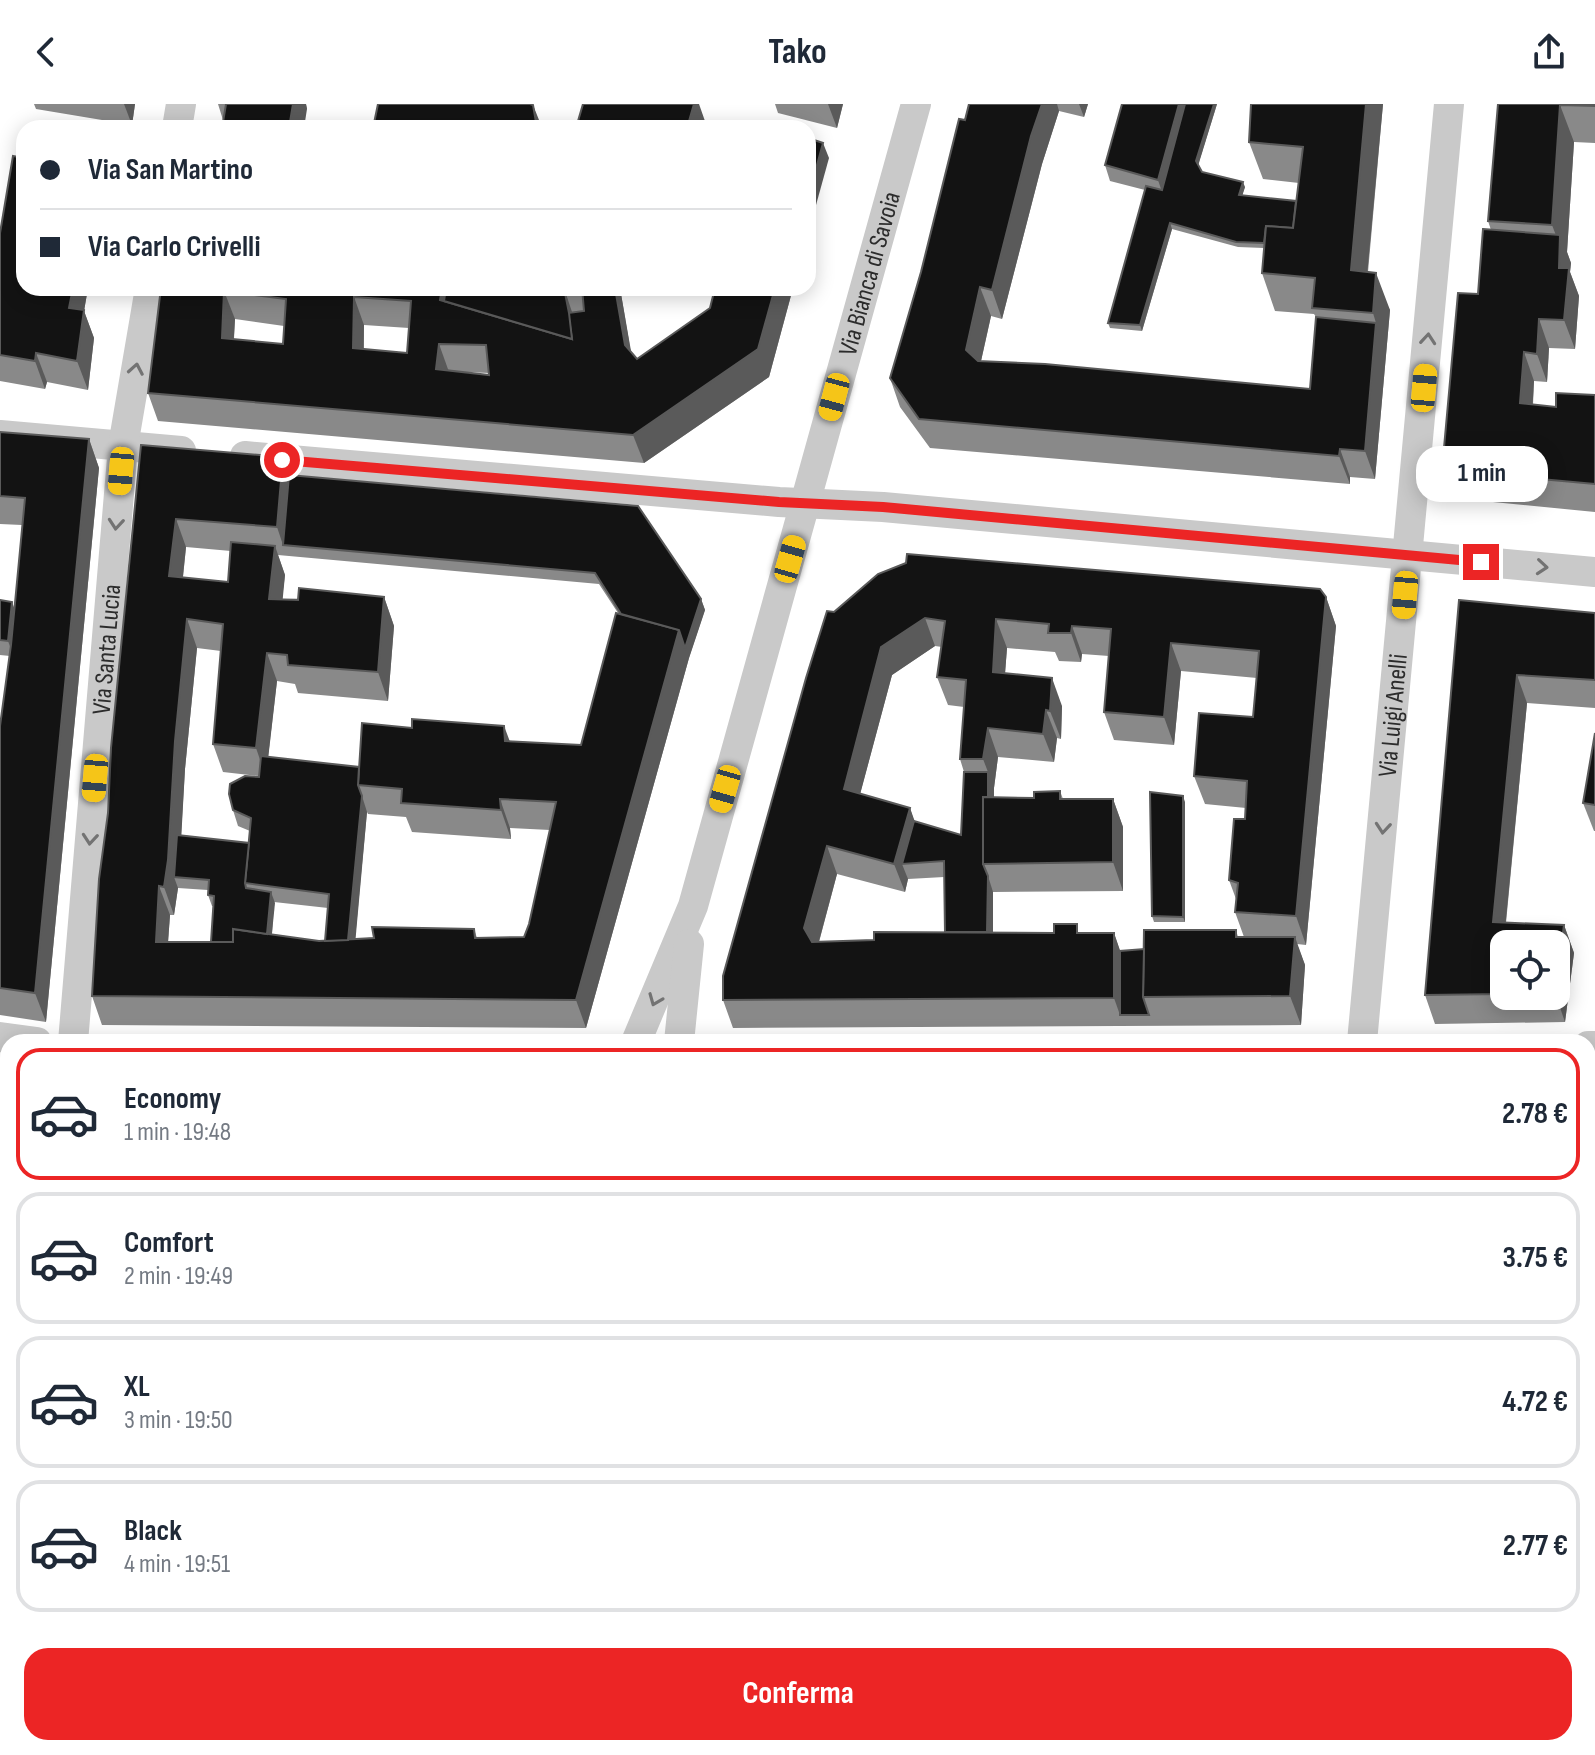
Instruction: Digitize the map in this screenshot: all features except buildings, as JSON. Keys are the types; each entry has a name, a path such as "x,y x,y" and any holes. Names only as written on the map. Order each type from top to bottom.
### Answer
{"street":[{"name":"Via Bianca di Savoia","path":"639,1034 693,906 916,104"},
{"name":"Via Luigi Anelli","path":"1363,1034 1449,104"},
{"name":"Via Santa Lucia","path":"74,1034 123,446 149,296"},
{"path":"0,435 806,504 883,507 1595,572"},
{"name":"Via Bianca di Savoia","path":"680,1034 693,906"}],"route":[{"path":"282,460 779,502 883,507 1481,562"}]}
